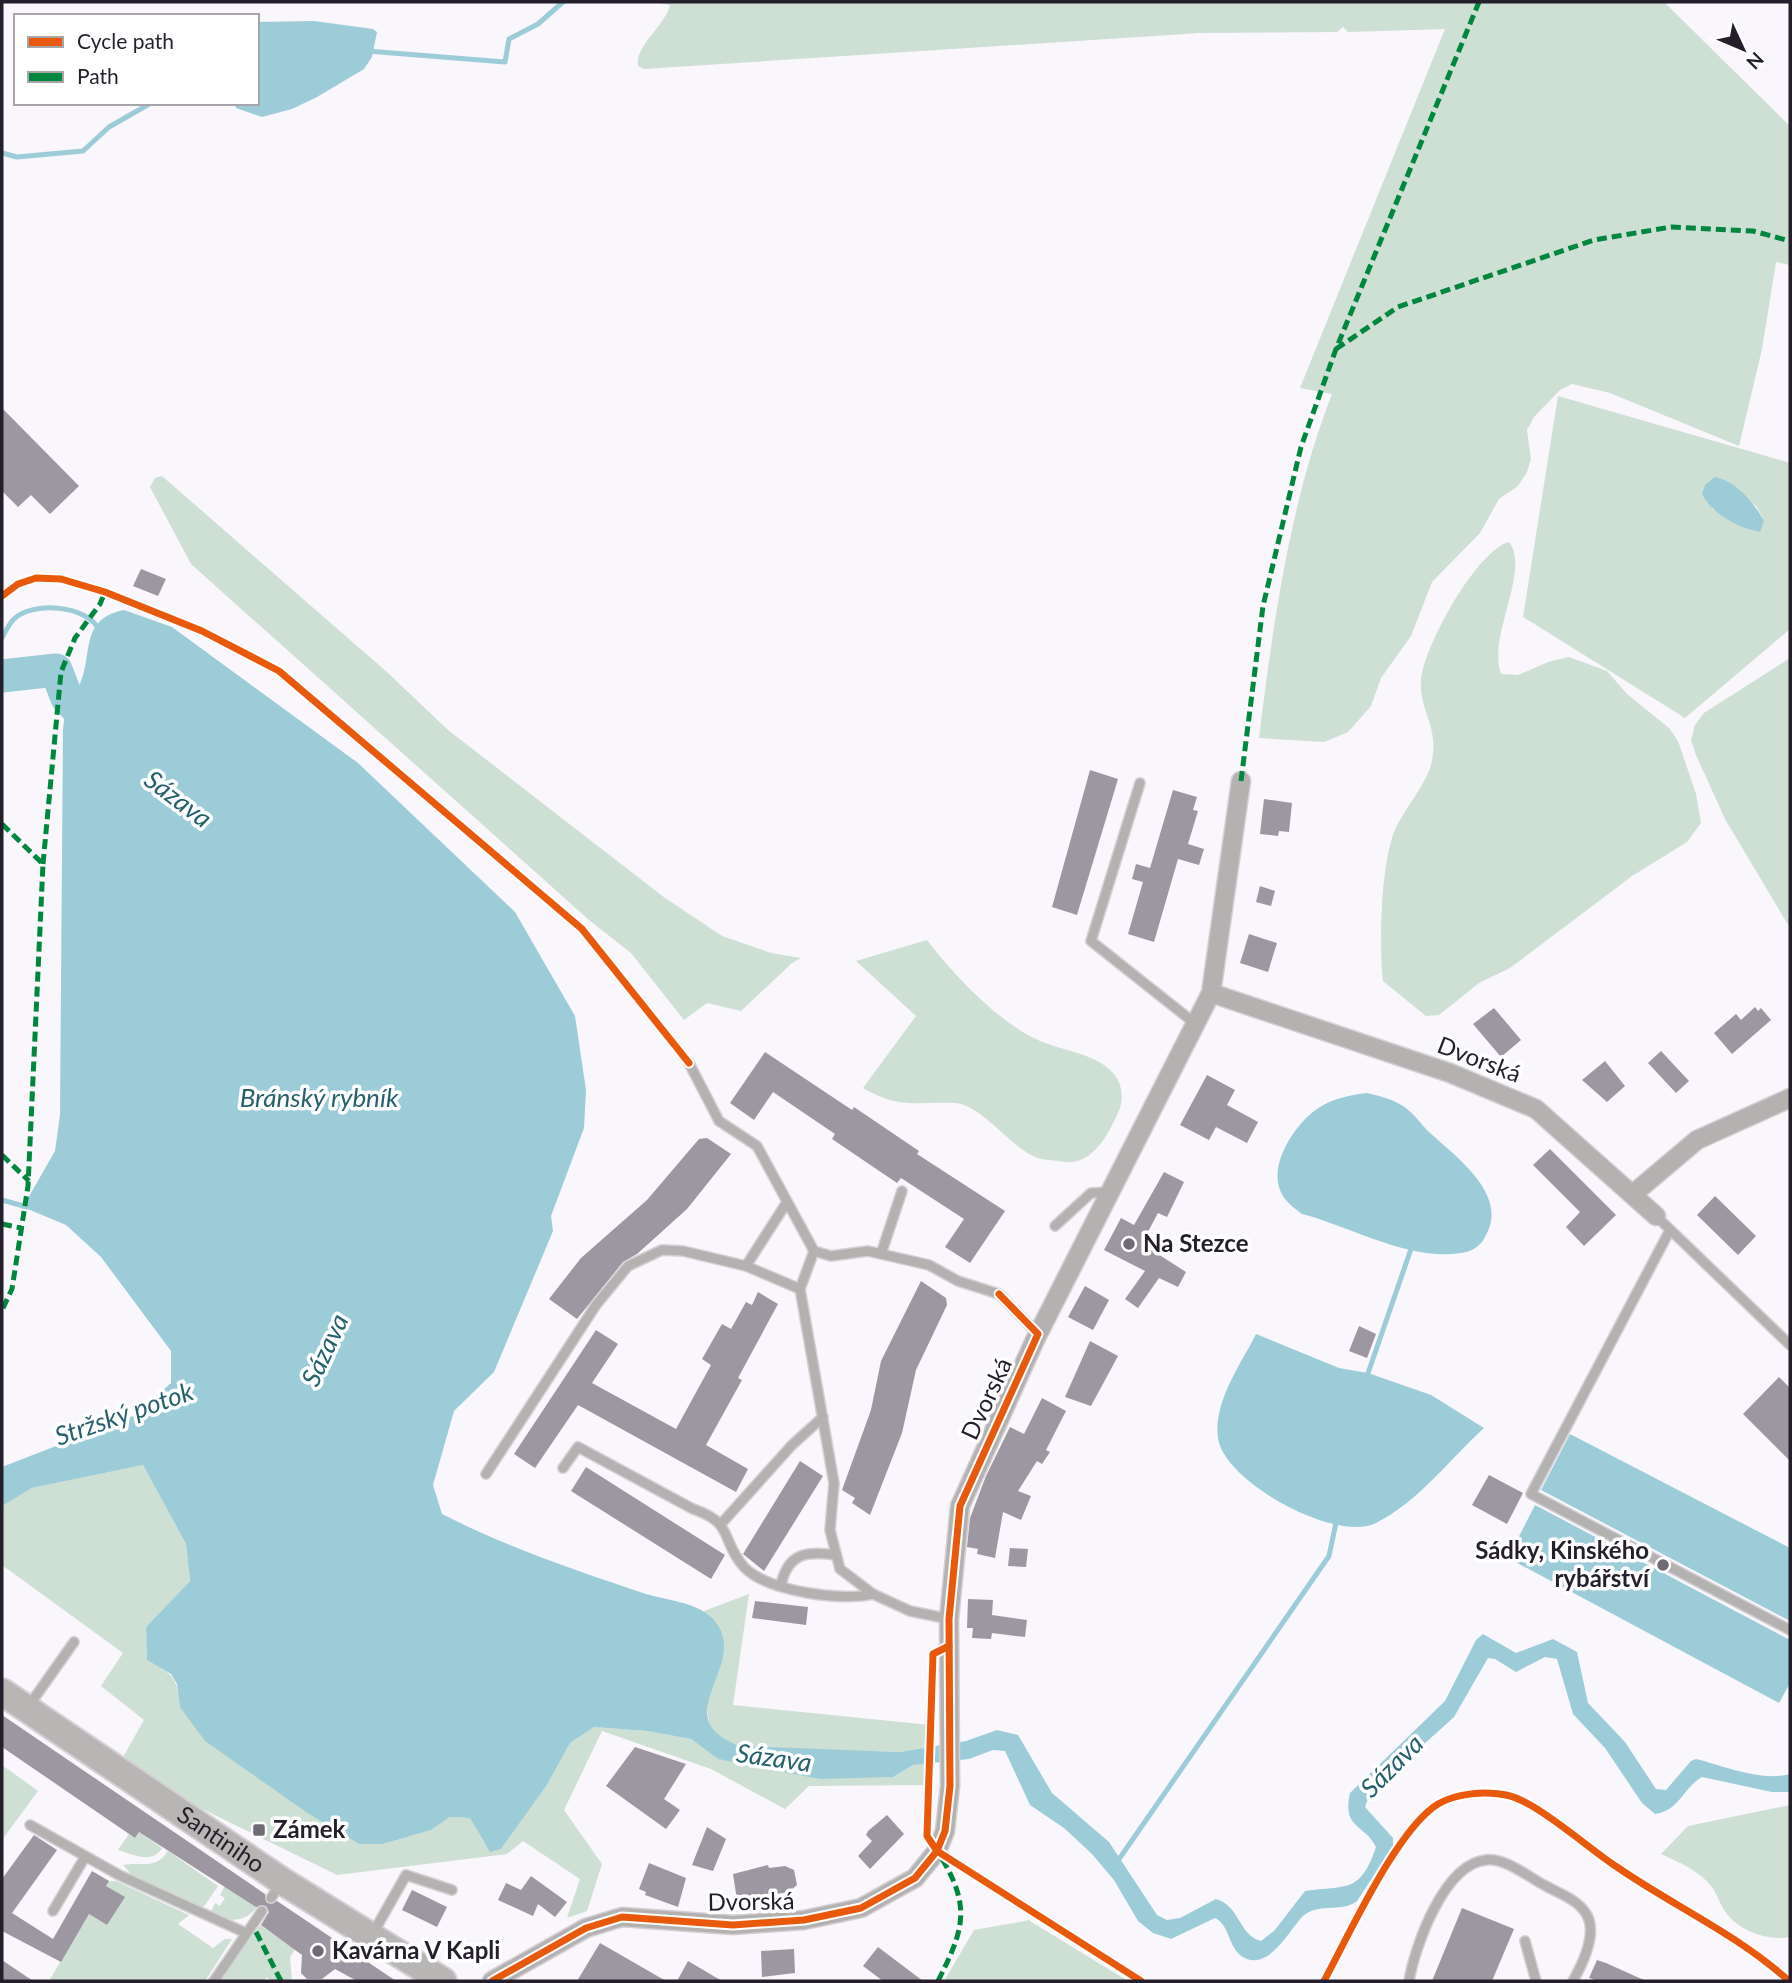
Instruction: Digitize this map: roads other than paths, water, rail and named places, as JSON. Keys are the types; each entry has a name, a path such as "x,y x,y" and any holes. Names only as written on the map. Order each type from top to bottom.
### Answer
{"main road":[{"name":"Santiniho","path":"2,1692 277,1889 371,1937 443,1981"}],"street":[{"name":"Dvorská","path":"492,1981 574,1933 622,1917 733,1925 804,1920 861,1908 915,1878 937,1852 945,1830 950,1786 949,1619 960,1506 1038,1334 1211,993 1241,781"},
{"name":"Dvorská","path":"1211,993 1450,1073 1536,1109 1656,1216"},
{"path":"1633,1194 1697,1140 1790,1098"}],"lane":[{"path":"1140,783 1091,941 1197,1025"},
{"path":"689,1063 719,1121 757,1146 814,1251 831,1256 868,1251 929,1265 958,1281 999,1294 1038,1334"},
{"path":"881,1254 902,1191"},
{"path":"1055,1226 1091,1193 1111,1192"},
{"path":"746,1266 787,1202"},
{"path":"1656,1216 1790,1345"},
{"path":"1670,1230 1531,1494 1790,1630"},
{"path":"486,1474 596,1305 628,1266 662,1250 746,1266 800,1289"},
{"path":"814,1251 800,1289 834,1483 830,1530 840,1569 873,1594 910,1611 949,1619"},
{"path":"721,1524 792,1445 822,1417"},
{"path":"563,1468 578,1447 693,1510 712,1516 721,1524 745,1568 768,1582 855,1599 873,1594"},
{"path":"782,1585 790,1562 809,1551 836,1555"},
{"path":"27,1709 74,1642"},
{"path":"30,1825 85,1857 246,1933"},
{"path":"53,1911 85,1857"},
{"path":"1409,1981 1418,1950 1443,1891 1471,1866 1487,1860 1508,1865 1584,1909 1591,1927 1590,1937 1573,1981"},
{"path":"371,1937 406,1875 452,1890"},
{"path":"214,1981 262,1911"},
{"path":"1525,1941 1536,1981"}],"water":[{"path":"314,21 373,29 377,32 372,57 364,69 292,109 262,117 236,108 235,105 259,105 259,22"},
{"path":"1715,477 1737,488 1756,508 1764,521 1760,532 1726,519 1706,501 1702,494 1705,485"},
{"name":"Bránský rybník","path":"124,610 172,627 358,763 515,912 575,1016 586,1090 584,1128 551,1216 553,1231 494,1372 454,1411 433,1485 442,1514 466,1526 568,1567 646,1594 689,1605 711,1617 722,1634 724,1652 708,1704 708,1720 718,1734 740,1746 899,1752 966,1741 997,1730 1018,1735 1052,1793 1109,1842 1157,1915 1167,1920 1180,1918 1216,1899 1230,1908 1248,1933 1261,1941 1274,1931 1305,1891 1342,1887 1358,1880 1364,1873 1376,1847 1352,1820 1348,1805 1350,1793 1445,1701 1476,1640 1483,1634 1516,1653 1553,1639 1577,1652 1588,1703 1625,1742 1656,1789 1666,1790 1691,1761 1696,1759 1755,1775 1790,1774 1790,1792 1772,1792 1702,1777 1670,1809 1655,1814 1642,1803 1605,1748 1573,1714 1557,1659 1545,1657 1516,1672 1495,1659 1488,1658 1454,1717 1370,1793 1365,1807 1393,1838 1393,1846 1357,1901 1343,1907 1307,1913 1269,1955 1252,1960 1238,1953 1224,1926 1215,1918 1171,1939 1153,1933 1138,1921 1114,1880 1092,1854 1064,1828 1030,1805 1005,1751 993,1750 969,1759 913,1765 893,1777 820,1779 718,1759 691,1739 647,1731 594,1727 570,1743 547,1785 501,1849 490,1852 470,1818 450,1817 431,1830 383,1844 359,1844 306,1812 205,1741 180,1707 177,1684 171,1674 147,1660 146,1627 190,1581 186,1544 143,1465 32,1488 2,1506 2,1467 133,1416 171,1383 171,1351 101,1257 66,1225 23,1207 55,1151 60,1115 63,729 67,698 79,686 94,630 100,621 109,615"},
{"path":"1367,1093 1393,1101 1407,1109 1476,1177 1490,1205 1491,1220 1484,1239 1476,1247 1465,1252 1441,1254 1401,1248 1302,1214 1284,1197 1280,1190 1278,1167 1294,1132 1311,1113 1325,1104 1343,1097"},
{"path":"1256,1334 1339,1368 1368,1373 1431,1395 1484,1428 1420,1492 1376,1523 1358,1527 1335,1524 1310,1516 1260,1490 1240,1473 1225,1455 1218,1438 1224,1397"},
{"path":"1570,1434 1790,1548 1790,1621 1541,1490"},
{"path":"1535,1505 1790,1640 1790,1683 1779,1703 1508,1558"}],"waterway":[{"path":"367,51 505,62 509,39 538,24 563,2"},
{"path":"2,153 17,157 83,151 109,127 148,105"},
{"path":"2,638 14,619 22,613 46,608 59,608 84,615 99,630"},
{"name":"Sázava","path":"2,676 56,670 67,698 98,730"},
{"path":"2,1200 27,1207"},
{"path":"1366,1379 1411,1249"},
{"path":"1117,1862 1329,1556 1337,1518"}],"place":[{"name":"Na Stezce","path":"1129,1244"},
{"name":"Sádky, Kinského rybářství","path":"1663,1565"},
{"name":"Zámek","path":"259,1830"},
{"name":"Kavárna V Kapli","path":"318,1951"}],"water label":[{"name":"Stržský potok","path":"124,1414"}]}
